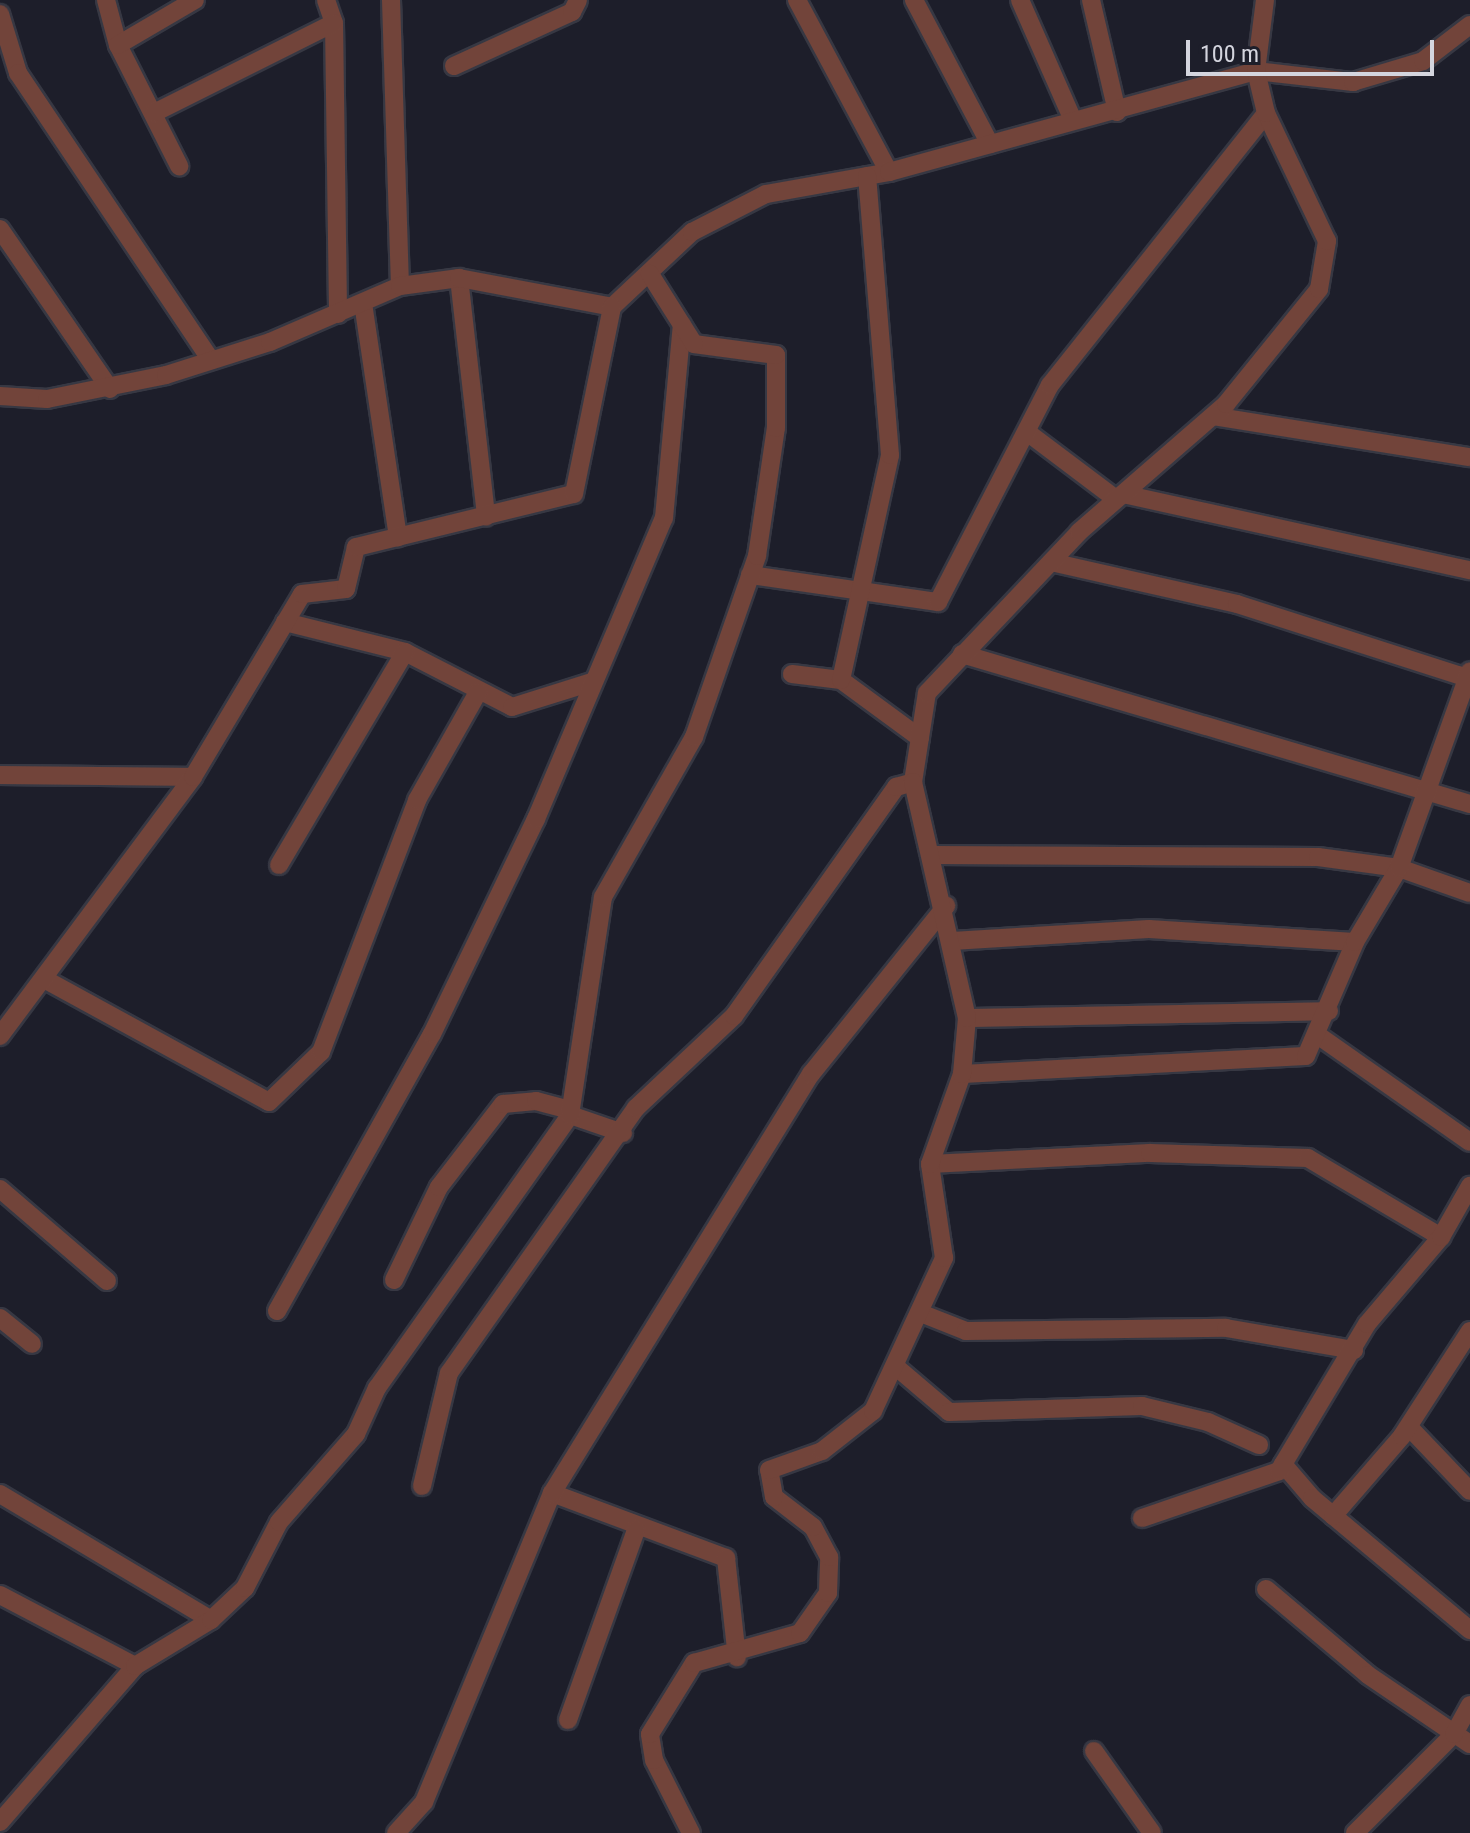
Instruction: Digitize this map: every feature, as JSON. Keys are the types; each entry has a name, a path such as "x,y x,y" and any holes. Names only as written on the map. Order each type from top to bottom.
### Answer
{"street":[{"path":"106,0 118,45 179,166"},
{"path":"118,45 195,0"},
{"path":"326,0 334,23 338,314"},
{"path":"392,0 400,286"},
{"path":"454,66 572,12 578,0"},
{"path":"797,0 889,172"},
{"path":"914,0 990,144"},
{"path":"1020,0 1072,118"},
{"path":"1091,0 1117,112"},
{"path":"691,1833 654,1760 650,1734 694,1663 737,1657 800,1633 828,1593 829,1557 813,1527 774,1497 769,1470 822,1451 873,1411 923,1314 944,1258 930,1164 962,1074 967,1018 946,906 913,782 927,693 1051,562 1120,496 1213,416 1319,289 1327,241 1266,113 1256,71 1265,0"},
{"path":"0,14 18,73 211,360"},
{"path":"154,113 334,23"},
{"path":"0,1036 46,980 193,777 302,594 346,589 356,547 574,494 612,307 692,232 736,207 889,172 1072,118 1117,112 1256,71 1353,82 1423,61 1470,25"},
{"path":"750,575 866,587 938,602 1050,385 1266,113"},
{"path":"841,680 866,587 890,455 867,176"},
{"path":"0,229 110,389"},
{"path":"0,1822 135,1666 211,1620 245,1588 279,1522 356,1434 377,1388 570,1112 603,897 694,737 750,575 776,428 776,355 708,349 694,344 650,274"},
{"path":"459,278 486,516"},
{"path":"0,396 47,399 110,389 211,360 338,314 400,286 459,278 612,307"},
{"path":"363,303 398,537"},
{"path":"277,1311 432,1034 664,518 682,323"},
{"path":"1213,416 1470,457"},
{"path":"1027,432 1120,496 1470,570"},
{"path":"962,1074 1306,1056 1319,1036 1355,942 1399,868 1469,676 1237,604 1051,562"},
{"path":"285,622 405,652 512,707 592,682"},
{"path":"279,865 405,652"},
{"path":"962,654 1429,787 1470,804"},
{"path":"792,674 841,680 920,738"},
{"path":"46,980 269,1102 321,1052 417,800 478,692"},
{"path":"0,775 193,777"},
{"path":"422,1486 449,1373 654,1088 734,1016 896,787 913,782"},
{"path":"932,855 1318,857 1399,868 1470,893"},
{"path":"396,1833 424,1802 552,1493 811,1074 946,906"},
{"path":"952,941 1149,929 1355,942"},
{"path":"967,1018 1329,1011"},
{"path":"1319,1036 1470,1142"},
{"path":"394,1280 439,1187 503,1104 536,1101 623,1133"},
{"path":"930,1164 1150,1153 1308,1158 1441,1237"},
{"path":"1142,1518 1283,1464 1354,1350 1441,1237 1470,1186"},
{"path":"0,1189 107,1281"},
{"path":"923,1314 966,1331 1226,1328 1354,1350"},
{"path":"0,1318 32,1344"},
{"path":"1333,1516 1409,1427 1470,1331"},
{"path":"895,1366 949,1412 1142,1406 1208,1422 1259,1445"},
{"path":"1409,1427 1470,1491"},
{"path":"1283,1464 1333,1516 1470,1630"},
{"path":"552,1493 636,1530 726,1558 737,1657"},
{"path":"0,1494 211,1620"},
{"path":"568,1720 636,1530"},
{"path":"1266,1589 1368,1675 1462,1739"},
{"path":"0,1595 135,1666"},
{"path":"1355,1833 1462,1739 1470,1705"},
{"path":"1094,1751 1152,1833"}]}
